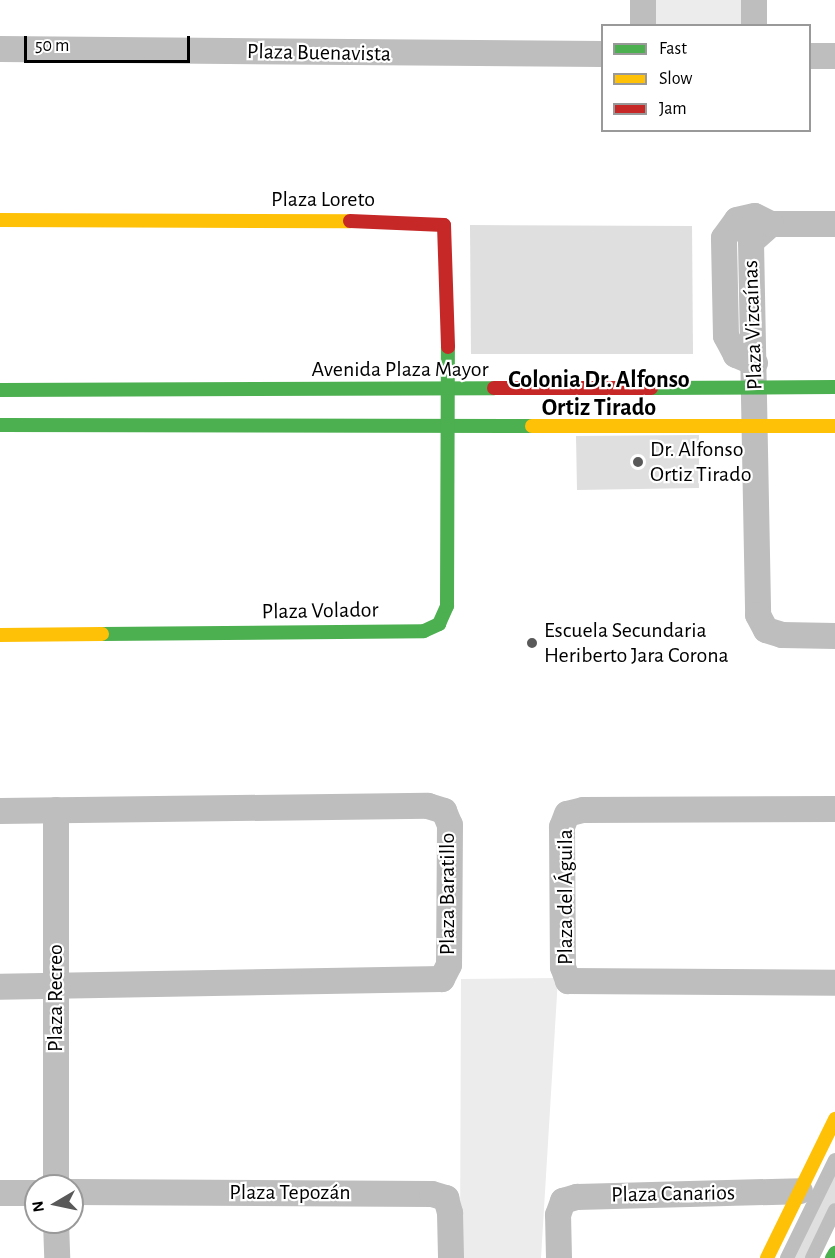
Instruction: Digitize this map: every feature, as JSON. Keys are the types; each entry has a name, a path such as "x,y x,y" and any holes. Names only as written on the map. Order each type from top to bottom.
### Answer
{"street":[{"path":"643,0 643,24"},
{"path":"754,0 754,24"},
{"name":"Plaza Buenavista","path":"0,49 601,54"},
{"path":"811,56 835,56"},
{"name":"Plaza Loreto","path":"0,220 444,225 447,425"},
{"name":"Plaza Vizcaínas","path":"835,224 771,224 751,242 757,427 758,615 766,630 782,635 835,636"},
{"name":"Avenida Plaza Mayor","path":"0,390 446,392 755,375 835,387"},
{"path":"0,425 835,426"},
{"name":"Plaza Volador","path":"0,635 424,630 439,624 447,606 447,425"},
{"name":"Plaza Baratillo","path":"0,811 428,806 444,811 450,825 449,964 442,979 0,987"},
{"name":"Plaza del Águila","path":"835,809 583,810 567,814 562,839 563,967 568,981 835,983"},
{"name":"Plaza Recreo","path":"56,810 56,1174"},
{"path":"767,1258 835,1119"},
{"name":"Plaza Canarios","path":"559,1258 558,1215 563,1201 577,1197 800,1191"},
{"name":"Plaza Tepozán","path":"84,1192 432,1194 446,1198 450,1213 451,1258"},
{"path":"0,1193 24,1193"},
{"path":"56,1234 57,1258"},
{"path":"832,1258 835,1253"}],"lane":[{"path":"787,1258 835,1160"},
{"path":"812,1258 835,1210"}],"shaded area":[{"path":"649,0 742,0 743,24 649,24"},
{"path":"558,978 541,1258 460,1258 461,979"}],"building":[{"path":"470,225 692,226 693,354 471,354"},
{"name":"Dr. Alfonso Ortiz Tirado","path":"699,435 699,488 577,490 576,436"},
{"path":"835,1161 835,1212 813,1258 788,1258"}],"traffic: fast":[{"path":"102,634 424,631 439,624 447,606 448,347"},
{"path":"651,388 835,387"},
{"path":"0,390 494,388"},
{"path":"0,425 532,426"},
{"path":"832,1258 835,1253"}],"traffic: slow":[{"path":"0,220 350,221"},
{"path":"532,426 835,426"},
{"path":"0,635 102,634"},
{"path":"767,1258 835,1119"}],"traffic: jam":[{"path":"350,221 444,225 448,347"},
{"path":"494,388 651,388"}],"place":[{"name":"Dr. Alfonso Ortiz Tirado","path":"638,462"},
{"name":"Escuela Secundaria Heriberto Jara Corona","path":"532,643"}],"district":[{"name":"Colonia Dr. Alfonso Ortiz Tirado","path":"599,395"}]}
